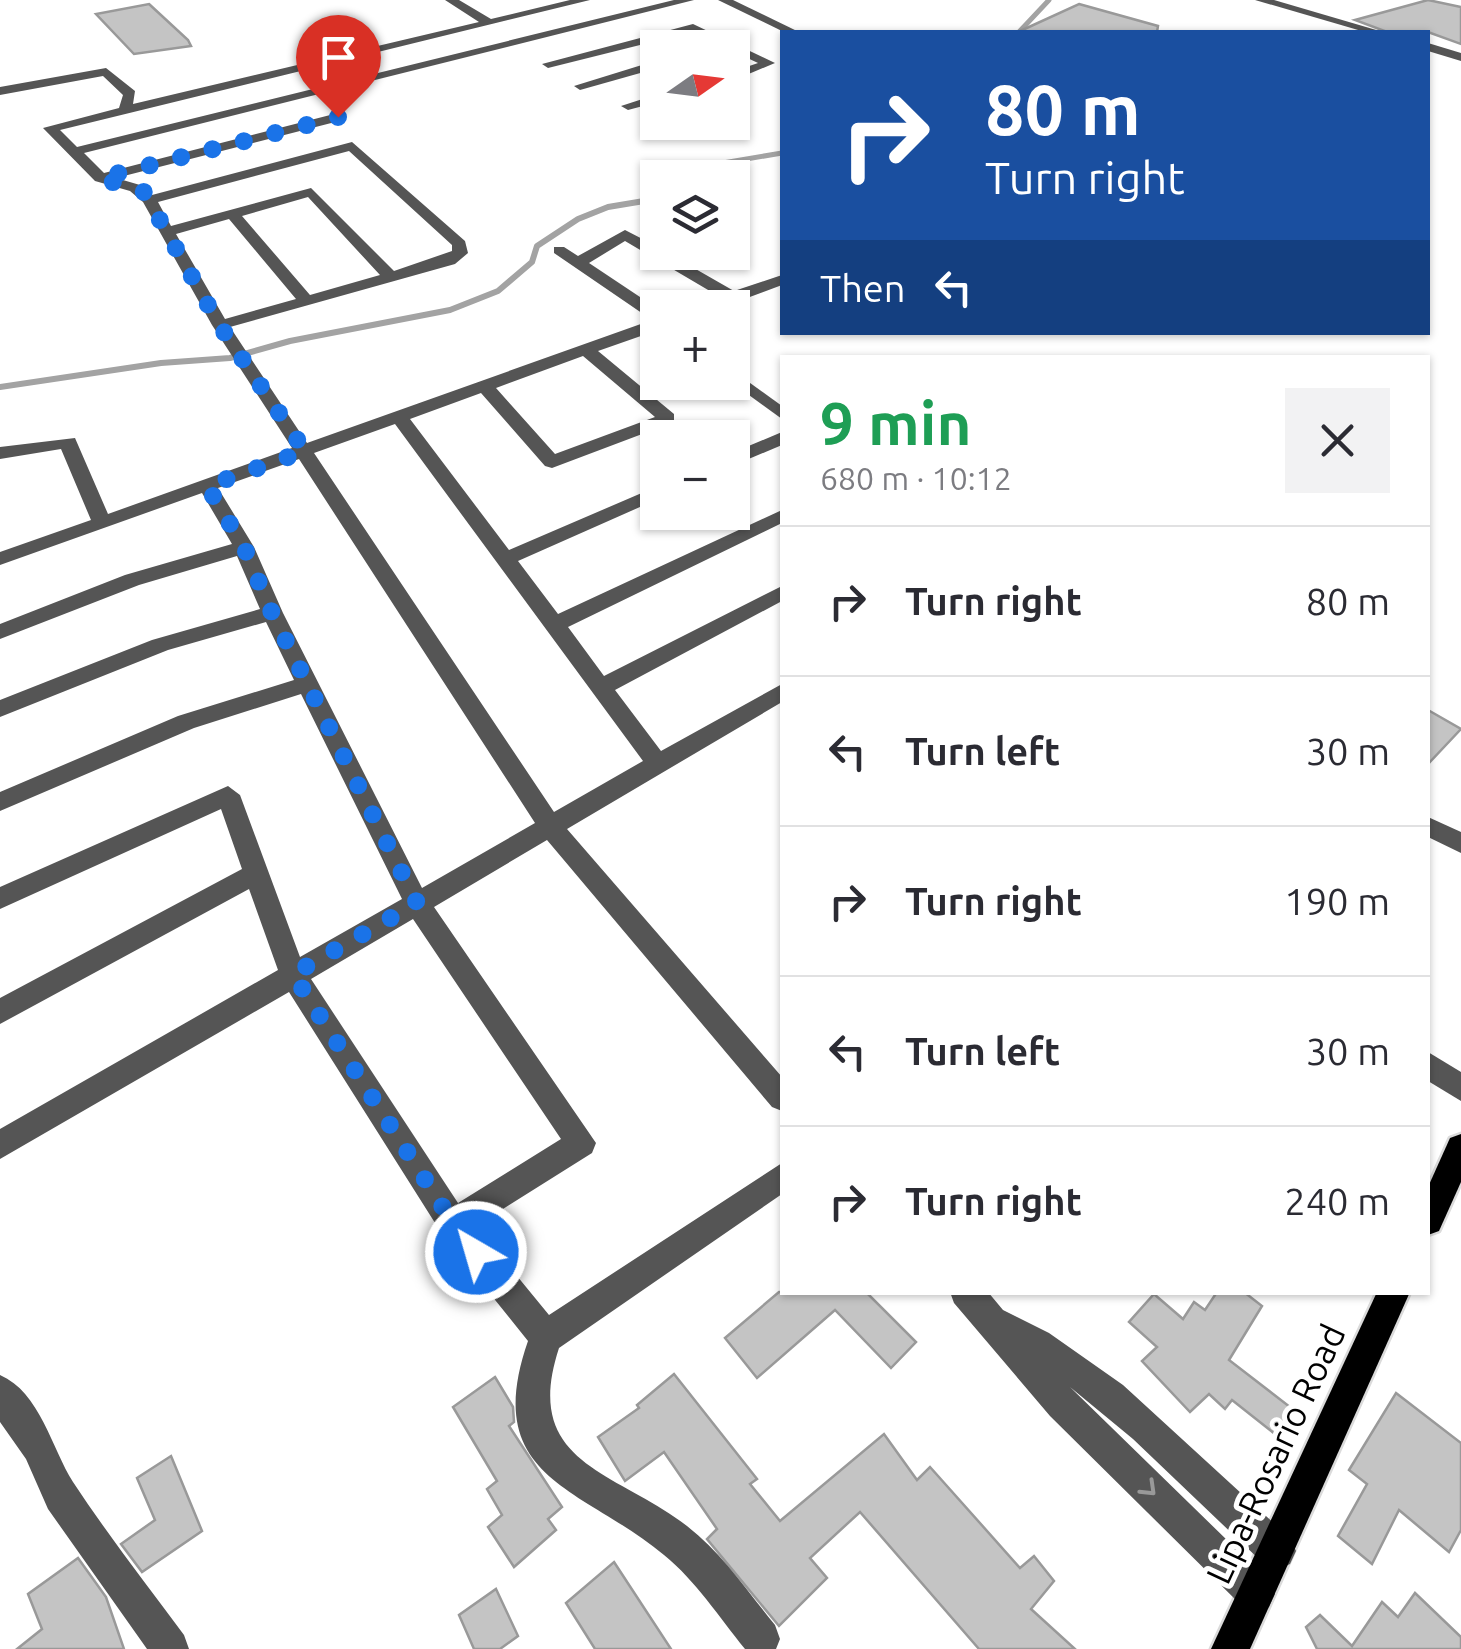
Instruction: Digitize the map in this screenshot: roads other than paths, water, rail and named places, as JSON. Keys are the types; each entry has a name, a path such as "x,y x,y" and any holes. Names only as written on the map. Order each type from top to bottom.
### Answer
{"main road":[{"path":"1430,1216 1461,1148"},
{"name":"Lipa-Rosario Road","path":"1230,1649 1393,1295"}],"street":[{"path":"455,2 478,0"},
{"path":"584,0 50,128 100,178 135,188 149,200 220,326 550,826 780,1096"},
{"path":"72,152 688,0"},
{"path":"724,0 787,30"},
{"path":"1261,0 1369,30"},
{"path":"455,2 488,22"},
{"path":"768,34 780,32"},
{"path":"548,64 640,41"},
{"path":"1430,48 1461,56"},
{"path":"750,54 769,64 750,71"},
{"path":"322,62 351,82"},
{"path":"580,86 640,69"},
{"path":"0,91 101,72 130,94 125,109"},
{"path":"628,106 640,103"},
{"path":"100,178 338,117"},
{"path":"149,200 352,146 460,244 460,253 450,261 220,326"},
{"path":"167,232 312,192 390,276"},
{"path":"232,214 307,300"},
{"path":"578,263 625,235 720,290"},
{"path":"559,250 640,308"},
{"path":"750,291 780,281"},
{"path":"0,559 640,328"},
{"path":"484,386 552,462 668,418 586,350"},
{"path":"750,389 780,412"},
{"path":"400,417 658,764"},
{"path":"750,452 780,439"},
{"path":"0,453 68,442 102,523"},
{"path":"207,486 244,547 272,613 417,903 581,1143 453,1223"},
{"path":"505,558 640,500"},
{"path":"554,624 780,517"},
{"path":"0,632 132,580 244,547"},
{"path":"601,687 780,594"},
{"path":"0,709 160,645 272,613"},
{"path":"0,802 186,722 307,684"},
{"path":"0,1145 780,693"},
{"path":"0,900 228,794 293,974 453,1223 546,1338"},
{"path":"1430,827 1461,844"},
{"path":"0,1012 256,873"},
{"path":"1430,1065 1461,1088"},
{"path":"761,1639 694,1556 663,1530 574,1477 549,1452 536,1428 529,1394 530,1372 546,1338 780,1178"},
{"path":"969,1295 1062,1404 1256,1594"},
{"path":"998,1326 1038,1343 1083,1374 1277,1551"},
{"path":"0,1392 42,1450 49,1476 61,1496 170,1649"}],"waterway":[{"path":"1021,30 1049,0"},
{"path":"741,160 780,153"},
{"path":"0,387 161,363 230,358 290,341 450,310 498,291 532,262 537,246 578,219 608,207 640,202"}]}
